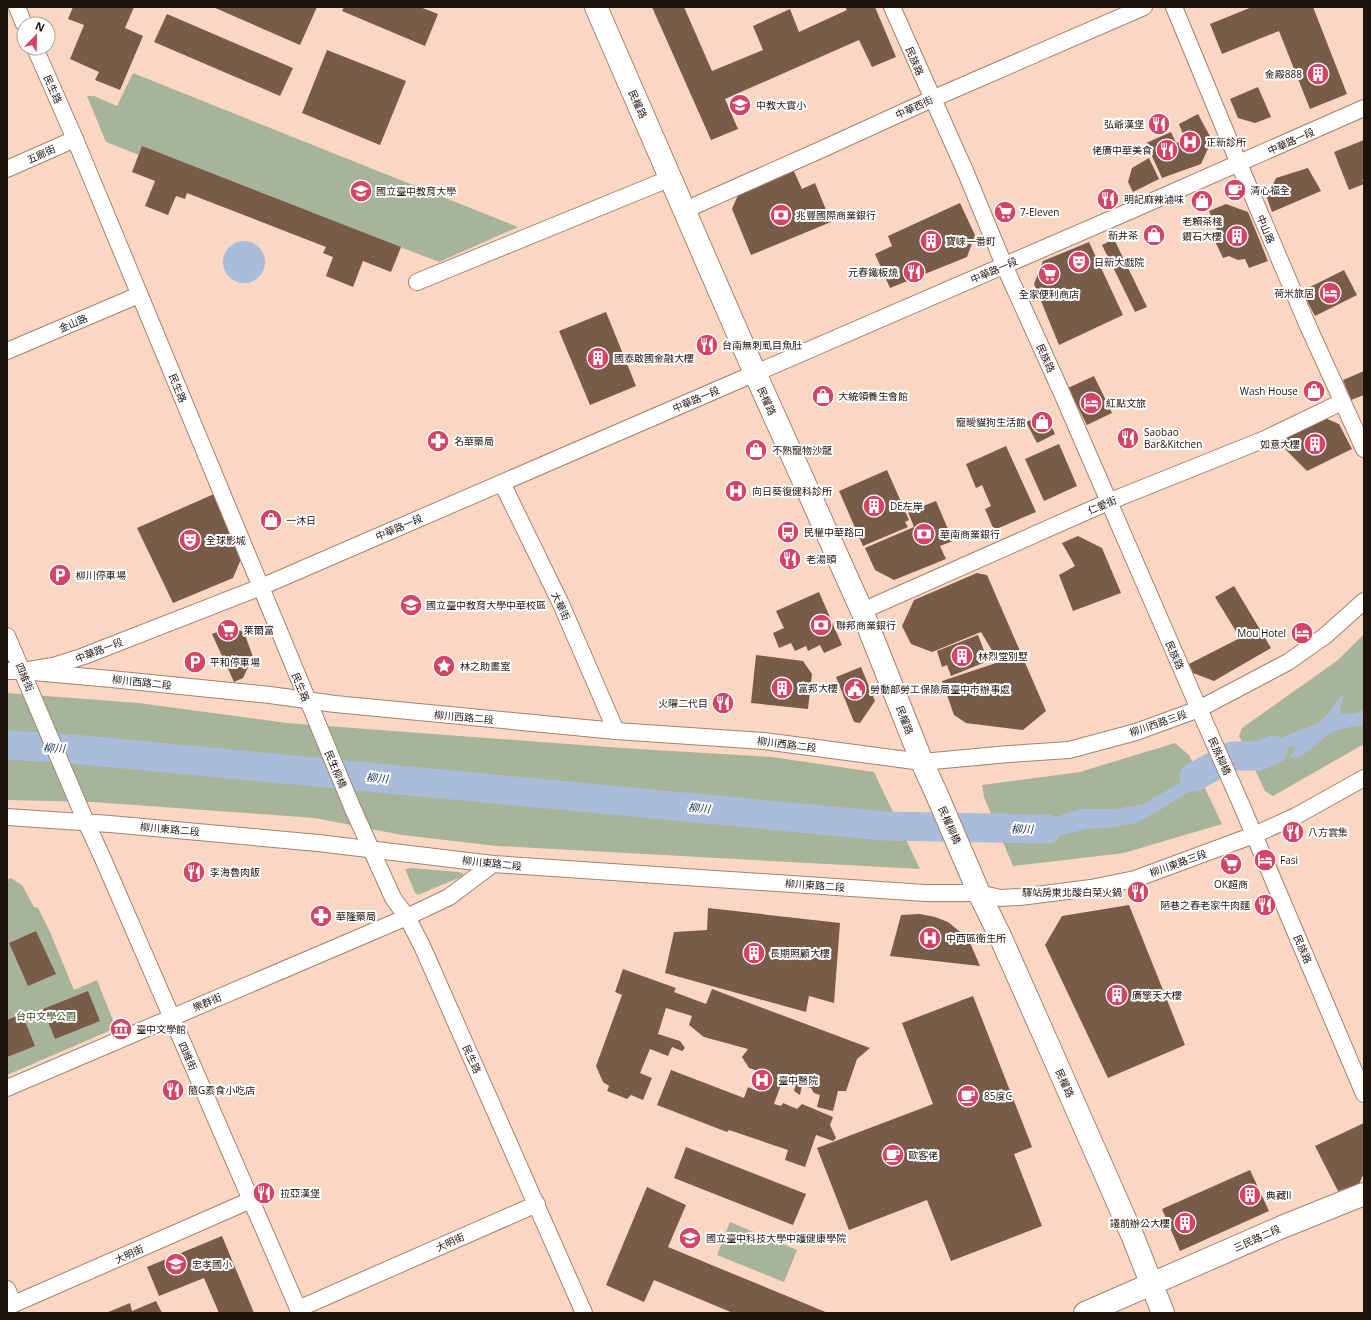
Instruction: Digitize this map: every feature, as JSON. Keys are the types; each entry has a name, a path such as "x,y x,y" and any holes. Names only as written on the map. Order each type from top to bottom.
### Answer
{"main road":[{"name":"民權路","path":"596,7 755,373 862,611 922,762 937,795"},
{"name":"民權柳橋","path":"937,795 963,855"},
{"name":"民權路","path":"963,855 1130,1230 1163,1313"},
{"name":"三民路二段","path":"1084,1313 1282,1227 1364,1194"}],"street":[{"name":"民族路","path":"892,7 966,173 1004,265 1060,389 1198,709"},
{"name":"中華西街","path":"685,210 932,99 1144,7"},
{"name":"中山路","path":"1174,7 1308,326 1364,449"},
{"name":"民生路","path":"39,56 75,139 318,728"},
{"name":"中華路一段","path":"14,671 53,666 84,656 261,587 1239,164 1364,108"},
{"name":"五廊街","path":"7,169 75,139"},
{"path":"417,282 671,178"},
{"name":"金山路","path":"7,351 139,295"},
{"name":"仁愛街","path":"862,611 1108,502 1265,438 1342,402"},
{"name":"大華街","path":"502,483 561,604 616,732"},
{"name":"柳川西路三段","path":"922,762 1069,750 1136,732 1198,709 1288,662 1325,636 1364,601"},
{"name":"四維街","path":"7,636 14,671 42,718 299,1311"},
{"name":"柳川西路二段","path":"14,671 270,695 335,704 616,732 764,741 922,762"},
{"name":"民族柳橋","path":"1198,709 1213,739 1241,804"},
{"name":"民生柳橋","path":"318,728 353,809"},
{"name":"柳川東路三段","path":"979,893 1000,898 1020,897 1091,888 1135,879 1254,836 1296,816 1364,778"},
{"name":"民族路","path":"1241,804 1364,1094"},
{"name":"民生路","path":"353,809 392,898 407,917 422,946 584,1313"},
{"name":"柳川東路二段","path":"7,817 86,822 371,849 493,864 925,892 979,893"},
{"name":"樂群街","path":"7,1088 407,917 449,897 493,864"},
{"name":"大明街","path":"10,1306 251,1200"},
{"name":"大明街","path":"299,1311 537,1204"},
{"path":"7,1289 10,1306"}],"green space":[{"path":"133,73 518,227 439,262 142,147 139,155 106,142 87,96 94,96 117,106"},
{"path":"1364,634 1364,744 1273,796 1265,791 1239,736 1242,728 1338,660"},
{"path":"7,693 138,703 287,723 622,748 772,757 874,772 920,869 497,846 402,835 315,818 93,802 7,800"},
{"path":"1175,743 1189,755 1222,824 1124,853 1013,866 984,797 982,785 1080,772"},
{"path":"411,868 458,872 463,873 463,876 418,895 415,893 406,871 406,869"},
{"name":"台中文學公園","path":"11,878 22,885 34,907 38,908 50,932 74,990 97,980 116,1028 7,1075 7,880"},
{"path":"730,1222 797,1250 784,1282 717,1255"}],"water":[{"path":"240,241 248,241 256,244 262,250 265,262 262,274 256,280 248,283 240,283 232,280 226,274 223,266 223,258 226,250 232,244"},
{"name":"柳川","path":"1341,696 1343,697 1340,710 1342,714 1357,713 1364,708 1364,725 1345,728 1331,733 1300,756 1289,758 1296,749 1293,745 1199,785 1165,807 1136,823 1106,828 1086,829 1063,835 1014,840 1000,814 1015,819 1059,816 1080,809 1115,809 1144,804 1199,771 1320,722"}],"pier":[{"path":"1244,750 1251,766 1206,784 1199,769"}],"building":[{"path":"73,7 134,7 125,28 143,36 120,90 95,80 99,72 70,59 84,25 68,19"},
{"path":"213,7 317,7 300,45"},
{"path":"344,7 420,7 438,14 425,46 342,11"},
{"path":"652,7 684,7 712,71 763,50 753,26 790,9 799,32 847,10 845,7 875,7 896,57 872,67 859,40 725,99 738,129 711,140"},
{"name":"金殿888","path":"1252,7 1313,7 1347,94 1310,109 1279,31 1222,54 1210,24"},
{"path":"167,14 293,68 280,96 154,42"},
{"path":"327,50 406,81 380,145 302,113"},
{"path":"1258,87 1271,117 1255,123 1238,118 1230,99"},
{"path":"1198,114 1212,140 1201,164 1162,178 1146,143 1171,132 1176,143 1185,139 1179,124"},
{"path":"1364,140 1364,179 1362,180 1364,184 1349,190 1334,152"},
{"path":"142,146 401,247 391,272 363,261 353,287 326,276 333,257 323,253 326,247 187,193 185,199 176,196 168,215 145,206 155,181 132,172"},
{"path":"1149,158 1159,179 1133,192 1128,182 1132,168"},
{"name":"兆豐國際商業銀行","path":"792,167 802,189 815,183 831,222 751,255 732,209 741,188"},
{"path":"1308,168 1321,191 1272,212 1267,198 1276,178"},
{"name":"寶崍一番町","path":"960,203 975,235 967,257 890,288 875,254 892,246 888,236"},
{"name":"鑽石大樓","path":"1226,204 1248,212 1268,261 1249,268 1245,259 1238,260 1229,256 1223,258 1213,237 1219,235 1209,211"},
{"path":"1114,239 1147,307 1135,312 1102,245"},
{"path":"1089,242 1123,315 1059,345 1034,284 1043,261"},
{"name":"荷米旅居","path":"1344,270 1357,295 1315,316 1302,291"},
{"name":"國泰啟國金融大樓","path":"606,312 636,386 590,405 559,331"},
{"path":"1364,371 1364,395 1351,400 1343,380"},
{"path":"1094,376 1112,413 1087,425 1068,388"},
{"path":"1045,413 1055,434 1037,443 1026,422"},
{"name":"如意大樓","path":"1325,418 1339,424 1352,449 1307,471 1275,439"},
{"path":"1059,444 1077,486 1044,501 1025,459"},
{"path":"1006,446 1036,512 994,530 985,509 991,506 982,485 976,488 966,464"},
{"name":"DE左岸","path":"887,470 909,520 905,522 908,527 863,546 839,491"},
{"name":"全球影城","path":"214,494 244,552 233,578 173,603 137,528"},
{"name":"華南商業銀行","path":"936,501 953,541 940,546 946,559 894,580 875,570 865,548 914,527 908,512"},
{"path":"1078,536 1102,548 1121,593 1073,611 1059,575 1075,566 1062,543"},
{"path":"977,573 987,575 1046,711 1023,730 966,723 954,715 942,681 999,662 981,632 932,652 911,644 902,626 914,600"},
{"path":"1234,586 1271,648 1214,681 1193,673 1189,664 1240,638 1215,597"},
{"path":"819,592 842,645 824,653 820,645 808,651 806,646 795,651 791,643 779,648 773,633 784,628 776,611"},
{"path":"230,627 244,632 253,657 243,678 234,682 212,634"},
{"name":"林烈堂別墅","path":"978,635 988,661 951,676 947,665 942,667 937,651"},
{"name":"富邦大樓","path":"756,655 803,661 812,674 808,709 751,703"},
{"name":"勞動部勞工保險局臺中市辦事處","path":"861,667 875,701 860,723 854,722 836,677"},
{"name":"廣擎天大樓","path":"1129,905 1185,1045 1108,1078 1045,945 1062,916"},
{"name":"長期照顧大樓","path":"708,908 840,923 834,1003 809,996 806,1012 665,973 674,932 707,930"},
{"name":"中西區衛生所","path":"920,914 935,917 948,922 959,931 971,945 980,966 890,956 901,915"},
{"path":"36,931 56,974 28,986 9,943"},
{"path":"623,969 676,988 674,992 706,1004 712,989 870,1048 857,1059 846,1091 838,1091 833,1111 817,1107 820,1095 814,1093 811,1088 802,1085 800,1095 794,1091 796,1084 783,1079 774,1104 781,1106 783,1103 797,1109 802,1104 833,1117 830,1125 836,1138 833,1141 816,1135 805,1167 785,1160 788,1150 729,1130 727,1132 657,1105 671,1070 744,1098 748,1087 757,1091 764,1073 749,1068 742,1057 748,1049 704,1037 689,1025 692,1016 666,1008 658,1034 680,1041 685,1048 682,1051 672,1047 668,1056 650,1049 640,1073 652,1078 643,1100 631,1095 627,1099 607,1091 609,1086 603,1082 596,1066 622,995 615,992"},
{"path":"88,991 100,1021 55,1039 43,1009"},
{"path":"973,996 1032,1147 1014,1154 1042,1226 951,1261 927,1200 849,1230 817,1148 933,1104 902,1023"},
{"path":"22,1014 35,1046 7,1057 7,1020"},
{"path":"1364,1123 1364,1173 1359,1184 1338,1191 1315,1146"},
{"path":"686,1147 806,1194 793,1225 674,1178"},
{"path":"1250,1170 1269,1211 1180,1251 1162,1209"},
{"path":"647,1187 686,1205 668,1247 828,1313 733,1313 654,1280 644,1302 606,1285"},
{"path":"222,1236 254,1313 219,1313 204,1278 159,1296 147,1267"},
{"path":"156,1301 162,1313 106,1313 130,1303 132,1311"}],"waterway":[{"name":"柳川","path":"7,745 72,749 885,826 1047,829"},
{"name":"柳川","path":"1194,777 1232,756 1259,756 1273,750"}],"place":[{"name":"金殿888","path":"1318,74"},
{"name":"中教大實小","path":"740,105"},
{"name":"弘爺漢堡","path":"1159,124"},
{"name":"正新診所","path":"1190,142"},
{"name":"佬廣中華美食","path":"1167,150"},
{"name":"清心福全","path":"1235,190"},
{"name":"國立臺中教育大學","path":"361,191"},
{"name":"明記麻辣滷味","path":"1108,199"},
{"name":"老賴茶棧","path":"1202,201"},
{"name":"7-Eleven","path":"1005,212"},
{"name":"兆豐國際商業銀行","path":"781,215"},
{"name":"新井茶","path":"1154,235"},
{"name":"鑽石大樓","path":"1237,236"},
{"name":"寶崍一番町","path":"931,241"},
{"name":"日新大戲院","path":"1079,262"},
{"name":"元春鐵板燒","path":"914,272"},
{"name":"全家便利商店","path":"1049,274"},
{"name":"荷米旅居","path":"1330,293"},
{"name":"台南無刺虱目魚肚","path":"707,345"},
{"name":"國泰啟國金融大樓","path":"598,358"},
{"name":"Wash House","path":"1314,391"},
{"name":"大統領養生會館","path":"823,396"},
{"name":"紅點文旅","path":"1091,403"},
{"name":"寵曖貓狗生活館","path":"1042,422"},
{"name":"Saobao Bar&Kitchen","path":"1128,438"},
{"name":"名華藥局","path":"438,441"},
{"name":"如意大樓","path":"1315,444"},
{"name":"不熟寵物沙龍","path":"756,450"},
{"name":"向日葵復健科診所","path":"736,491"},
{"name":"DE左岸","path":"874,506"},
{"name":"一沐日","path":"271,520"},
{"name":"民權中華路口","path":"788,532"},
{"name":"華南商業銀行","path":"924,534"},
{"name":"全球影城","path":"190,540"},
{"name":"老湯頭","path":"790,559"},
{"name":"柳川停車場","path":"60,575"},
{"name":"國立臺中教育大學中華校區","path":"411,605"},
{"name":"聯邦商業銀行","path":"821,625"},
{"name":"萊爾富","path":"228,630"},
{"name":"Mou Hotel","path":"1302,633"},
{"name":"林烈堂別墅","path":"962,656"},
{"name":"平和停車場","path":"195,662"},
{"name":"林之助畫室","path":"444,666"},
{"name":"富邦大樓","path":"782,688"},
{"name":"勞動部勞工保險局臺中市辦事處","path":"855,689"},
{"name":"火曜二代目","path":"723,703"},
{"name":"八方雲集","path":"1293,832"},
{"name":"Fasi","path":"1265,860"},
{"name":"OK超商","path":"1231,864"},
{"name":"李海魯肉飯","path":"194,872"},
{"name":"驛站房東北酸白菜火鍋","path":"1138,892"},
{"name":"陋巷之春老家牛肉麵","path":"1265,905"},
{"name":"華隆藥局","path":"321,916"},
{"name":"中西區衛生所","path":"930,938"},
{"name":"長期照顧大樓","path":"754,953"},
{"name":"廣擎天大樓","path":"1117,995"},
{"name":"臺中文學館","path":"121,1029"},
{"name":"臺中醫院","path":"762,1080"},
{"name":"隨G素食小吃店","path":"173,1090"},
{"name":"85度C","path":"968,1096"},
{"name":"歐客佬","path":"893,1155"},
{"name":"拉亞漢堡","path":"264,1193"},
{"name":"典藏II","path":"1250,1195"},
{"name":"議前辦公大樓","path":"1185,1223"},
{"name":"國立臺中科技大學中護健康學院","path":"690,1238"},
{"name":"忠孝國小","path":"176,1264"}]}
